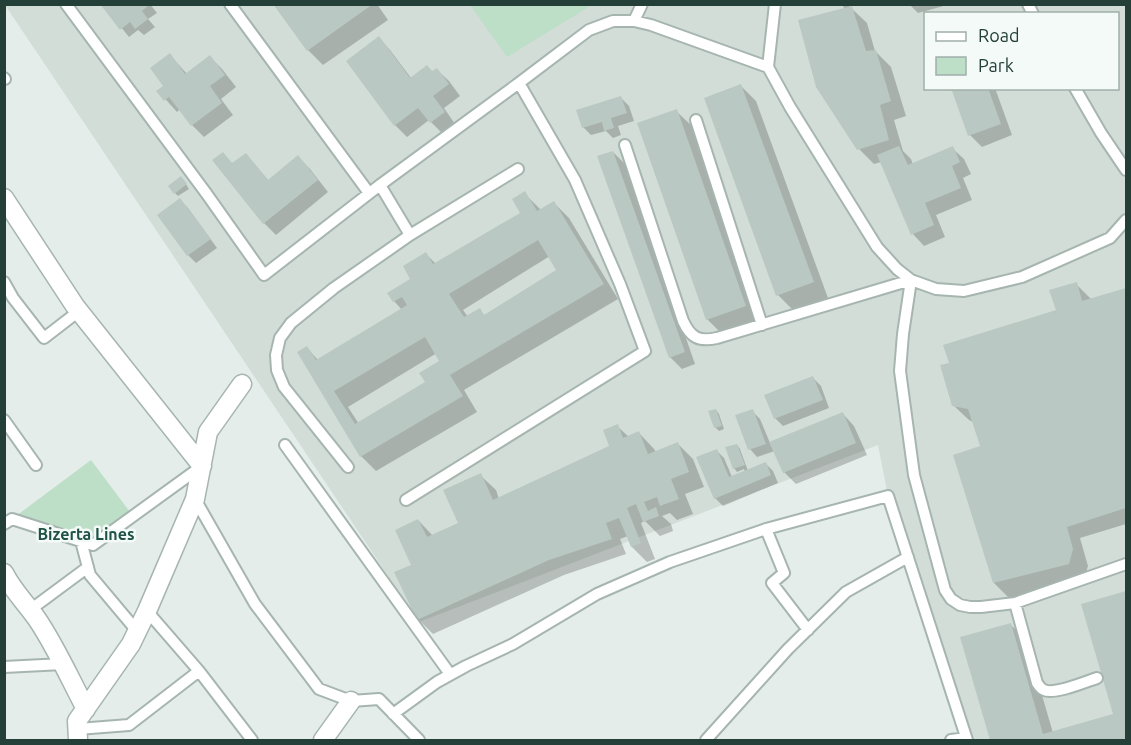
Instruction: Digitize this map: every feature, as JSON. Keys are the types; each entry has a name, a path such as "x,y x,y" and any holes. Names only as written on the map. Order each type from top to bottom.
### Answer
{"street":[{"path":"4,198 79,311 202,466"},
{"path":"78,735 77,721 131,644 195,499 208,432 242,384"},
{"path":"4,573 10,585 37,618 86,709"},
{"path":"323,741 351,700"}],"lane":[{"path":"66,4 264,275 369,193 589,30 613,21 634,21 768,67"},
{"path":"230,4 369,193"},
{"path":"634,21 642,4"},
{"path":"776,4 768,67 789,107 877,247 897,269 911,280 936,289 964,291 1022,277 1110,238 1126,220"},
{"path":"406,500 645,351 620,284 575,180 519,83"},
{"path":"1076,90 1126,170"},
{"path":"696,120 762,325"},
{"path":"625,145 683,321 688,331 696,337 706,340 911,280"},
{"path":"348,467 284,387 277,370 276,355 280,338 291,323 334,288 410,235 518,169"},
{"path":"380,185 410,235"},
{"path":"911,280 900,371 914,476 945,590 951,599 970,607 1015,603 1126,564"},
{"path":"4,282 13,298 44,338 79,311"},
{"path":"4,420 36,465"},
{"path":"285,445 450,674"},
{"path":"4,524 12,519 93,545 202,466"},
{"path":"393,714 450,674 513,644 597,594 670,562 766,529 888,496 967,739 951,741"},
{"path":"195,499 255,604 319,689 351,700 379,699 419,741"},
{"path":"766,529 784,573 772,583 808,630"},
{"path":"81,541 90,575 137,631"},
{"path":"706,741 788,649 846,592 908,557"},
{"path":"30,610 88,567"},
{"path":"1015,603 1036,683 1041,689 1057,690 1097,678"},
{"path":"147,610 199,670 252,741"},
{"path":"4,667 63,664"},
{"path":"78,735 129,725 199,670"}],"shaded area":[{"path":"5,5 1126,5 1126,740 967,740 888,496 878,445 419,622"}],"green space":[{"path":"470,5 592,5 507,57"},
{"path":"91,460 133,516 93,545 12,519"}],"building":[{"path":"100,4 150,4 142,11 148,19 135,29 130,22 120,30"},
{"path":"273,4 373,4 307,51"},
{"path":"852,6 866,51 876,50 891,101 880,105 889,140 857,150 816,87 798,20"},
{"path":"379,36 410,78 427,65 432,71 437,68 449,84 433,96 445,112 430,123 418,108 394,126 346,61"},
{"path":"170,53 185,74 210,55 225,75 210,86 222,103 191,126 169,97 164,101 156,91 163,86 150,68"},
{"path":"741,84 814,282 776,296 704,98"},
{"path":"952,90 989,90 1001,124 968,136"},
{"path":"621,96 627,113 611,118 614,128 604,131 602,122 582,128 576,110"},
{"path":"677,109 746,306 706,320 637,123"},
{"path":"899,146 908,165 953,146 960,162 952,166 961,188 925,203 934,225 911,235 877,155"},
{"path":"613,151 685,352 669,358 597,156"},
{"path":"223,152 232,163 246,153 268,180 298,155 318,180 263,224 212,160"},
{"path":"181,176 187,184 174,194 168,186"},
{"path":"525,191 537,211 554,201 604,284 450,375 463,396 360,457 297,352 307,346 316,360 407,305 402,297 393,302 387,293 410,279 403,266 426,252 433,264 520,213 512,199","holes":["538,240 556,270 484,315 480,308 464,317 449,294","425,337 439,361 419,373 425,382 355,424 334,391"]},
{"path":"180,198 211,239 187,256 157,215"},
{"path":"1077,282 1082,301 1126,288 1126,508 1067,527 1073,549 1069,564 993,583 953,455 980,446 968,409 952,406 940,365 949,363 943,345 1056,310 1049,290"},
{"path":"813,376 823,400 774,419 764,395"},
{"path":"716,409 722,426 714,428 708,411"},
{"path":"753,409 766,444 748,450 735,415"},
{"path":"843,412 856,443 783,473 769,442"},
{"path":"618,424 623,438 639,431 648,454 678,442 689,472 671,479 679,499 660,506 657,497 644,502 648,511 656,507 659,516 643,522 636,504 627,508 641,543 631,547 619,518 606,523 612,539 549,560 417,620 394,572 411,565 395,530 418,519 427,537 458,523 443,490 481,473 493,500 609,446 603,430"},
{"path":"737,444 745,465 733,469 725,447"},
{"path":"717,449 729,477 766,462 771,475 714,499 696,457"},
{"path":"1126,591 1126,740 990,740 960,637 1011,623 1043,734 1113,714 1081,604"}],"district":[{"name":"Bizerta Lines","path":"86,534"}]}
